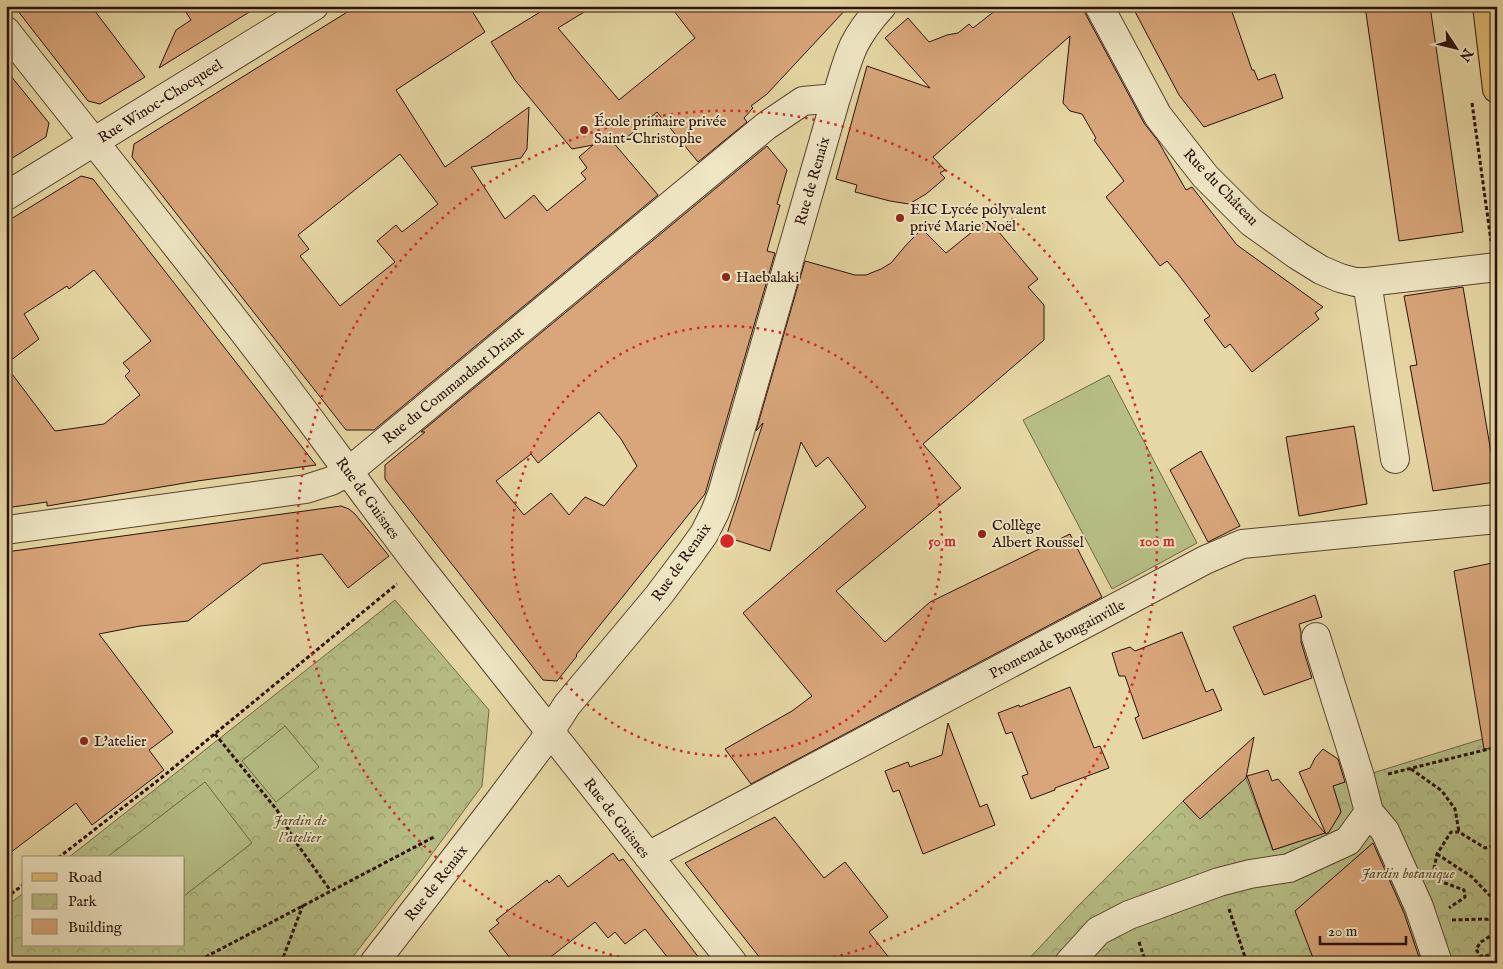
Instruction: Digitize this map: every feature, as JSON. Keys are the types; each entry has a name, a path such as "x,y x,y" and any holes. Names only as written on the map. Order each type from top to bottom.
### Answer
{"main road":[{"path":"1487,6 1494,46 1497,88"}],"street":[{"name":"Rue Winoc-Chocqueel","path":"6,196 314,6"},
{"name":"Rue de Renaix","path":"374,963 497,804 567,706 659,595 704,534 722,494 738,442 836,98 854,46 862,30 882,6"},
{"name":"Rue du Château","path":"1099,6 1158,116 1206,176 1251,222 1297,255 1321,270 1355,282 1496,267"},
{"name":"Rue de Guisnes","path":"6,31 262,355 370,503 419,566 733,963"},
{"name":"Rue du Commandant Driant","path":"6,530 306,489 331,482 348,472 766,126 803,101 836,98"},
{"path":"1368,282 1395,458"},
{"name":"Promenade Bougainville","path":"648,856 1206,560 1242,544 1497,519"},
{"path":"1316,637 1360,776 1365,800 1385,831 1418,907 1438,963"},
{"path":"1069,963 1098,931 1129,915 1220,882 1250,874 1289,868 1348,841 1365,800"}],"path":[{"path":"1472,103 1496,267"},
{"path":"61,856 161,778 419,566"},
{"path":"214,734 277,810 295,841 330,890"},
{"path":"1365,800 1372,778 1497,746"},
{"path":"1411,769 1442,791 1455,809 1459,832"},
{"path":"1441,847 1451,832 1459,832 1485,848 1497,845"},
{"path":"194,963 435,836"},
{"path":"1437,854 1472,877 1497,903"},
{"path":"1434,874 1442,882 1464,890 1465,897 1448,909"},
{"path":"1220,882 1247,963"},
{"path":"6,898 22,886"},
{"path":"282,963 303,905"},
{"path":"1445,917 1450,920 1495,920 1497,924"},
{"path":"1486,956 1480,956 1476,949 1481,942 1495,933 1497,928"}],"green space":[{"path":"1109,375 1197,543 1112,589 1023,420"},
{"name":"Jardin de l'atelier","path":"395,600 489,710 482,786 348,963 6,963 6,906 22,894 22,946 185,946 185,856 71,856"},
{"path":"285,726 319,767 276,802 242,761"},
{"name":"Jardin botanique","path":"1497,737 1497,963 1025,963 1078,906 1183,801 1200,819 1246,778 1273,850 1327,832 1330,821 1338,818 1341,812 1333,786 1482,739"},
{"path":"205,782 252,843 185,895 185,856 109,856"}],"building":[{"path":"14,6 91,6 145,77 100,104 88,101"},
{"path":"182,6 259,6 159,68 176,30 191,20"},
{"path":"357,6 469,6 485,32 396,90 445,167 529,107 527,149 521,158 471,167 505,219 534,195 547,211 586,179 581,173 587,168 579,157 593,145 572,149 515,80 491,42 550,6 594,6 558,28 619,100 695,38 670,6 849,6 767,94 751,106 753,108 744,118 747,122 698,162 657,112 625,139 612,141 658,195 374,430 346,430 132,157 134,144","holes":["400,154 438,204 402,232 396,225 377,241 395,262 340,306 300,256 309,249 298,235"]},
{"path":"1001,6 1083,6 1144,123 1158,141 1186,190 1192,187 1237,245 1323,307 1315,313 1319,319 1252,372 1230,344 1225,348 1204,320 1210,316 1178,274 1167,261 1160,266 1106,197 1124,181 1094,140 1096,138 1082,114 1070,111 1063,103 1070,36 933,157 945,170 940,173 945,178 926,194 909,204 890,201 855,192 857,185 836,179 867,66 930,88 885,38 908,18 929,42 958,33 969,24 973,28"},
{"path":"1132,6 1230,6 1252,70 1254,70 1258,80 1275,74 1283,98 1204,127 1179,95"},
{"path":"1365,6 1430,6 1463,232 1399,241"},
{"path":"6,70 49,123 46,137 6,162"},
{"path":"767,146 787,170 777,204 780,205 767,251 775,253 705,494 557,681 543,680 385,479 385,465 425,432 421,432","holes":["599,412 621,439 637,466 604,506 585,497 569,515 551,493 524,515 496,481 531,454 538,463"]},
{"path":"81,176 93,179 316,465 197,481 47,506 47,502 6,508 6,366 55,431 104,424 140,395 125,376 130,371 123,363 151,341 94,270 69,289 67,286 24,314 39,339 6,364 6,222"},
{"path":"988,219 1038,279 1028,287 1044,305 1044,340 923,444 961,488 836,591 885,642 930,602 1070,534 1102,597 751,784 725,749 792,711 812,696 743,613 866,507 828,457 816,467 801,442 770,551 726,537 763,423 756,431 805,261 855,275 866,275 891,263 922,229 946,253"},
{"path":"1463,287 1496,482 1433,491 1410,366 1417,365 1404,296"},
{"path":"1354,426 1367,504 1299,516 1286,437"},
{"path":"1201,451 1240,526 1208,542 1170,470"},
{"path":"341,506 355,514 389,556 348,588 322,554 262,564 188,621 140,626 99,634 173,732 149,750 164,770 92,825 76,803 6,856 6,552"},
{"path":"1497,562 1497,748 1484,749 1454,571"},
{"path":"1315,595 1322,617 1299,624 1301,642 1312,678 1264,695 1233,627"},
{"path":"1182,632 1206,692 1213,689 1222,710 1143,739 1135,718 1139,716 1125,676 1119,676 1112,653 1130,647 1135,651"},
{"path":"1070,687 1094,748 1100,746 1109,768 1031,799 1022,776 1028,774 1012,732 1006,734 998,713 1019,705 1020,707"},
{"path":"948,723 980,807 987,804 995,825 923,854 899,790 893,792 885,771 908,762 910,767 942,755"},
{"path":"1254,737 1246,778 1200,819 1183,801"},
{"path":"1323,749 1338,759 1345,782 1333,786 1341,812 1326,834 1299,772 1310,768 1315,758"},
{"path":"1268,770 1272,781 1278,779 1325,833 1273,850 1247,776"},
{"path":"775,817 824,878 845,862 888,917 869,932 893,963 764,963 685,863"},
{"path":"1373,843 1404,913 1421,963 1315,963 1295,911"},
{"path":"613,853 619,861 623,859 703,963 672,963 645,929 625,944 615,932 608,938 595,922 543,963 514,963 489,931 499,923 496,920 547,880 549,883 559,875 568,887"}],"place":[{"name":"École primaire privée Saint-Christophe","path":"584,130"},
{"name":"EIC Lycée polyvalent privé Marie Noël","path":"900,218"},
{"name":"Haebalaki","path":"726,277"},
{"name":"Collège Albert Roussel","path":"982,534"},
{"name":"L'atelier","path":"84,741"}]}
